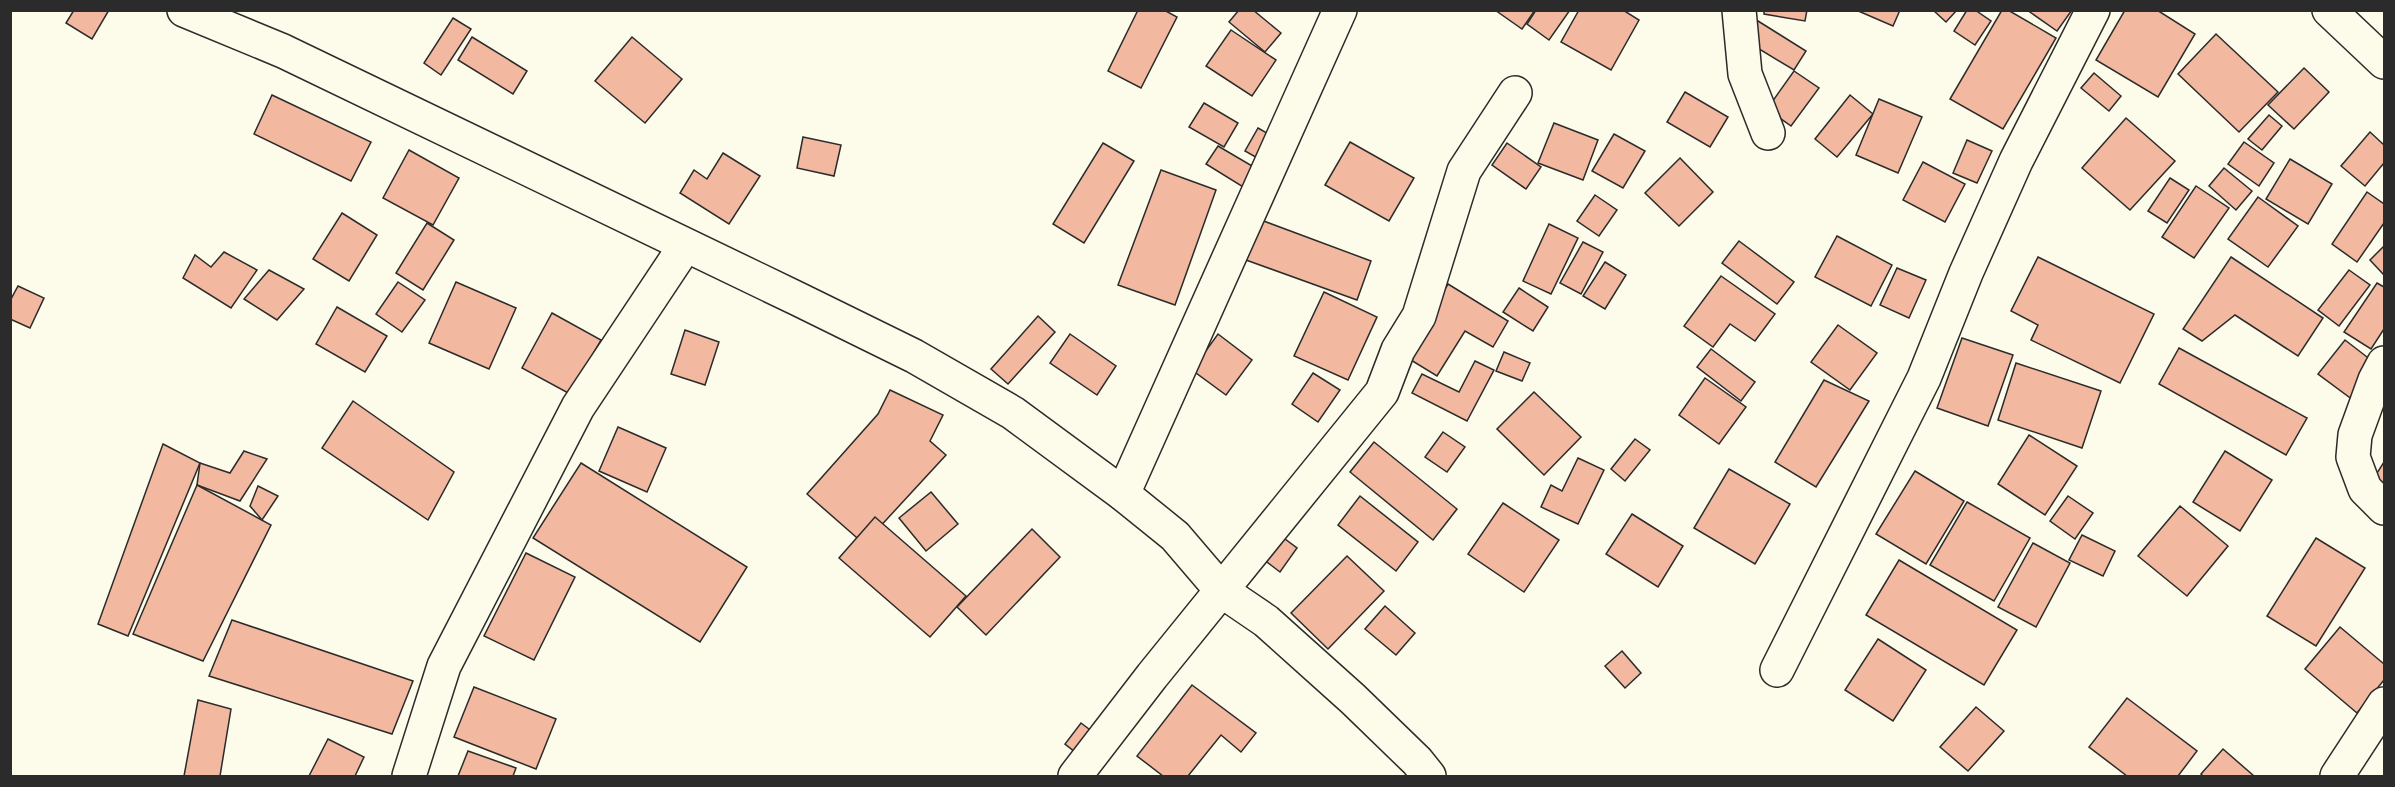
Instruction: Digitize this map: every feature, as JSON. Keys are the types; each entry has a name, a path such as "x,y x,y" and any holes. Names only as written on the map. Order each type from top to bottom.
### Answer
{"street":[{"path":"184,10 283,51 914,356 1012,413 1123,494 1174,536 1222,591 1266,621 1353,699 1417,761 1429,777"},
{"path":"1123,494 1340,10"},
{"path":"1739,10 1745,74 1768,133"},
{"path":"1777,670 1924,378 1966,273 2016,161 2093,10"},
{"path":"2329,10 2385,62"},
{"path":"1075,777 1152,676 1382,392 1398,350 1419,316 1464,171 1515,93"},
{"path":"409,777 444,666 567,427 685,246"},
{"path":"2385,363 2375,380 2355,435 2353,457 2365,489 2385,508"},
{"path":"2337,777 2385,704"}],"building":[{"path":"74,10 109,10 92,39 66,23"},
{"path":"1138,10 1164,10 1177,17 1141,88 1108,71"},
{"path":"1239,10 1253,10 1281,33 1265,52 1229,22"},
{"path":"1495,10 1535,10 1522,29"},
{"path":"1536,10 1570,10 1549,40 1527,24"},
{"path":"1579,10 1623,10 1639,20 1611,70 1561,42"},
{"path":"1764,10 1807,10 1805,21 1764,14"},
{"path":"1856,10 1900,10 1893,26"},
{"path":"1933,10 1957,10 1946,22"},
{"path":"1967,10 1975,10 1991,21 1975,45 1954,31"},
{"path":"2002,10 2008,10 2056,38 2003,129 1950,99"},
{"path":"2027,10 2072,10 2057,31"},
{"path":"2125,10 2157,10 2195,34 2158,97 2096,60"},
{"path":"453,18 471,29 441,75 424,63"},
{"path":"1758,21 1806,51 1794,70 1746,41"},
{"path":"1231,30 1276,60 1252,96 1206,66"},
{"path":"2216,34 2278,92 2239,132 2178,74"},
{"path":"472,37 527,71 513,94 458,60"},
{"path":"632,37 682,79 645,123 595,81"},
{"path":"2304,68 2329,92 2294,129 2268,105"},
{"path":"1794,71 1819,88 1791,126 1767,109"},
{"path":"2094,73 2121,96 2109,111 2081,88"},
{"path":"1685,92 1728,117 1710,147 1667,122"},
{"path":"272,95 371,142 351,181 254,134"},
{"path":"1850,95 1873,114 1837,157 1815,139"},
{"path":"1879,99 1922,117 1898,173 1856,155"},
{"path":"1204,103 1238,123 1224,147 1189,127"},
{"path":"2269,115 2282,126 2262,150 2248,139"},
{"path":"2126,118 2175,161 2130,210 2082,168"},
{"path":"1554,123 1598,140 1583,180 1538,163"},
{"path":"1258,128 1279,140 1266,163 1245,151"},
{"path":"2370,132 2384,145 2384,163 2365,186 2341,166"},
{"path":"1614,134 1645,151 1623,188 1592,171"},
{"path":"803,137 841,145 834,176 797,168"},
{"path":"1967,140 1992,151 1977,183 1953,173"},
{"path":"1350,142 1414,178 1389,221 1325,185"},
{"path":"2244,142 2274,163 2259,186 2228,164"},
{"path":"1103,143 1134,161 1084,243 1053,224"},
{"path":"1507,143 1541,167 1526,189 1492,165"},
{"path":"1218,146 1259,170 1248,190 1206,164"},
{"path":"409,150 459,178 433,225 383,198"},
{"path":"723,153 760,176 729,224 680,193 694,170 707,179"},
{"path":"1680,158 1713,192 1679,226 1645,193"},
{"path":"2290,159 2332,184 2308,224 2266,199"},
{"path":"1923,162 1965,184 1945,222 1903,200"},
{"path":"2224,168 2252,191 2236,210 2209,186"},
{"path":"1161,170 1216,190 1175,305 1118,285"},
{"path":"2170,178 2189,190 2167,223 2148,211"},
{"path":"2196,186 2229,208 2194,258 2162,237"},
{"path":"2367,192 2384,204 2384,223 2357,262 2332,244"},
{"path":"1595,195 1617,210 1599,236 1577,221"},
{"path":"2258,197 2298,226 2268,267 2228,239"},
{"path":"342,213 377,235 349,281 313,259"},
{"path":"1261,220 1371,261 1357,300 1246,260"},
{"path":"427,223 454,240 423,290 396,273"},
{"path":"1549,224 1578,238 1551,294 1523,281"},
{"path":"1837,236 1892,265 1871,306 1815,277"},
{"path":"1739,241 1794,282 1777,304 1722,263"},
{"path":"1583,242 1603,252 1581,294 1560,283"},
{"path":"2384,246 2384,275 2370,260"},
{"path":"224,252 257,270 231,308 183,278 195,255 211,267"},
{"path":"2038,257 2154,314 2120,383 2031,340 2038,325 2011,311"},
{"path":"2231,257 2323,318 2298,356 2235,315 2202,341 2183,329"},
{"path":"1605,262 1626,275 1605,309 1583,296"},
{"path":"1897,268 1926,280 1909,318 1880,305"},
{"path":"269,270 304,289 277,320 244,299"},
{"path":"2349,270 2370,285 2339,326 2318,310"},
{"path":"1721,276 1775,314 1755,341 1730,324 1713,347 1684,326"},
{"path":"398,282 425,300 402,332 376,314"},
{"path":"456,282 516,308 489,369 429,343"},
{"path":"2377,283 2384,287 2384,329 2371,349 2344,332"},
{"path":"1448,284 1508,321 1493,347 1465,331 1437,376 1401,354 1425,322"},
{"path":"18,286 44,298 30,328 10,319 10,301"},
{"path":"1519,288 1548,307 1533,331 1503,312"},
{"path":"1324,292 1377,317 1348,380 1294,356"},
{"path":"337,307 387,336 365,372 316,344"},
{"path":"552,313 601,340 570,394 522,368"},
{"path":"1038,316 1055,332 1008,384 991,369"},
{"path":"1838,325 1877,353 1850,390 1811,362"},
{"path":"685,330 719,342 705,385 671,374"},
{"path":"1070,334 1116,366 1097,395 1050,363"},
{"path":"1218,334 1252,360 1226,395 1192,370"},
{"path":"1962,338 2013,355 1988,426 1937,408"},
{"path":"2345,340 2380,367 2353,400 2318,374"},
{"path":"2179,348 2307,418 2286,455 2159,384"},
{"path":"1711,349 1755,382 1741,401 1697,367"},
{"path":"1504,352 1530,363 1522,381 1496,371"},
{"path":"1475,361 1494,370 1467,421 1412,393 1422,374 1459,392"},
{"path":"2016,363 2101,391 2082,448 1998,420"},
{"path":"1313,373 1340,390 1318,422 1292,404"},
{"path":"1705,378 1746,407 1719,444 1679,415"},
{"path":"1824,380 1869,401 1816,487 1775,462"},
{"path":"890,390 943,415 930,441 946,455 864,544 807,494 878,414"},
{"path":"1534,392 1581,437 1544,475 1497,429"},
{"path":"353,401 454,472 428,520 322,448"},
{"path":"618,427 666,448 647,492 599,471"},
{"path":"1443,432 1465,447 1447,472 1425,457"},
{"path":"2029,435 2077,466 2045,515 1998,484"},
{"path":"1635,439 1650,450 1625,481 1611,469"},
{"path":"1374,442 1457,509 1433,540 1350,472"},
{"path":"163,444 200,463 128,636 98,624"},
{"path":"244,451 267,459 240,501 197,485 200,463 230,473"},
{"path":"2225,451 2272,480 2240,531 2193,502"},
{"path":"1578,458 1604,470 1578,524 1541,507 1551,485 1562,491"},
{"path":"2384,462 2384,494 2370,484"},
{"path":"581,463 747,567 700,642 533,538"},
{"path":"1729,469 1790,504 1755,564 1694,528"},
{"path":"1915,471 1964,501 1926,564 1876,534"},
{"path":"197,485 271,525 203,661 133,634"},
{"path":"258,486 278,496 262,520 250,506"},
{"path":"931,492 958,524 926,551 899,518"},
{"path":"1360,496 1418,542 1396,571 1338,525"},
{"path":"2068,496 2093,513 2075,539 2050,521"},
{"path":"1967,502 2030,538 1994,601 1930,565"},
{"path":"1503,503 1559,540 1524,592 1468,554"},
{"path":"2180,506 2228,546 2187,596 2138,556"},
{"path":"1632,514 1683,546 1658,587 1606,554"},
{"path":"875,517 966,596 930,637 839,558"},
{"path":"1032,529 1060,557 986,635 957,607"},
{"path":"2082,535 2115,551 2103,576 2069,560"},
{"path":"1281,536 1297,548 1280,572 1263,559"},
{"path":"2316,538 2365,568 2316,646 2267,616"},
{"path":"2033,543 2070,563 2036,627 1998,607"},
{"path":"526,553 575,577 534,660 484,636"},
{"path":"1347,556 1384,591 1328,649 1291,613"},
{"path":"1899,560 2017,630 1984,685 1866,615"},
{"path":"1385,606 1415,633 1396,655 1365,629"},
{"path":"232,620 413,681 392,734 209,676"},
{"path":"2340,627 2384,664 2384,680 2357,713 2305,669"},
{"path":"1878,639 1926,670 1893,721 1845,690"},
{"path":"1622,651 1641,673 1625,688 1605,666"},
{"path":"1192,685 1256,733 1241,752 1221,735 1188,776 1163,776 1137,756"},
{"path":"474,687 556,719 536,769 454,737"},
{"path":"2127,698 2197,751 2178,776 2127,776 2089,747"},
{"path":"198,700 231,709 220,776 184,776"},
{"path":"1976,707 2004,731 1968,771 1940,747"},
{"path":"1081,723 1106,742 1089,763 1065,744"},
{"path":"328,739 364,757 355,776 309,776"},
{"path":"2223,749 2254,776 2203,776 2201,774"},
{"path":"468,751 516,768 513,776 458,776"}]}
